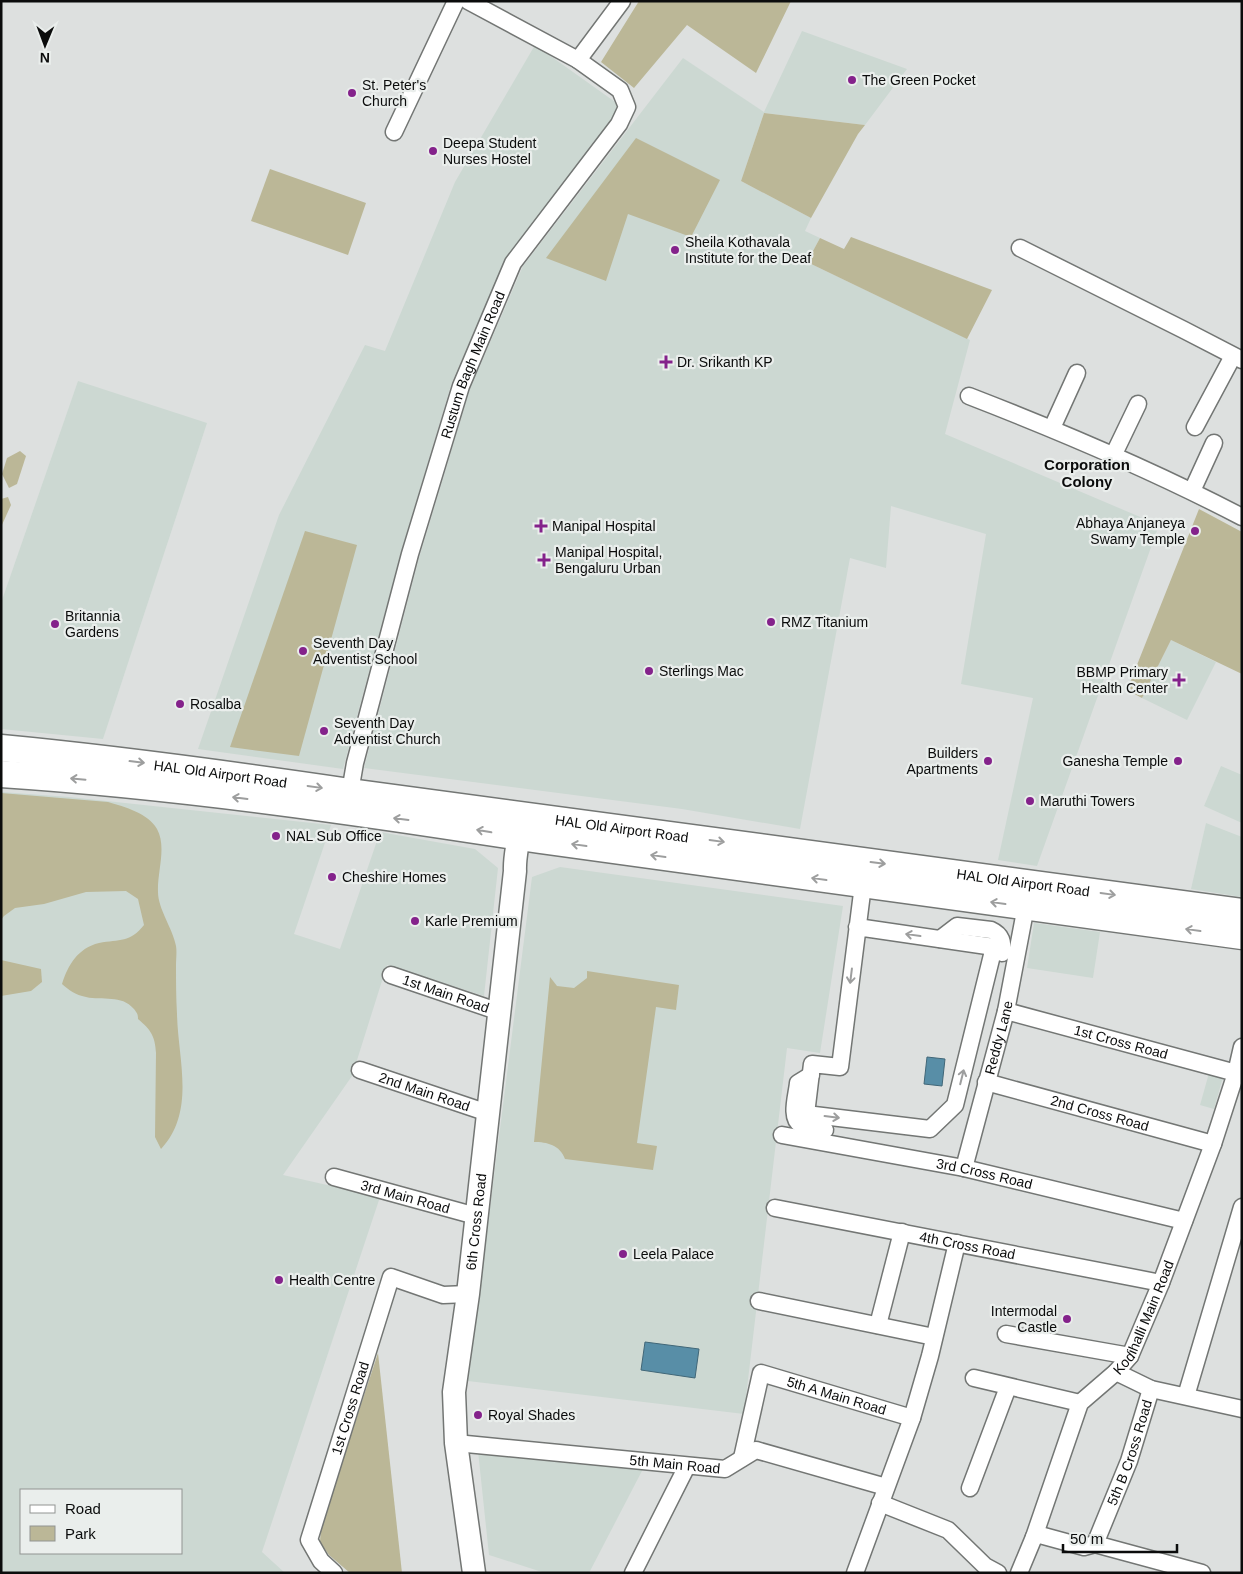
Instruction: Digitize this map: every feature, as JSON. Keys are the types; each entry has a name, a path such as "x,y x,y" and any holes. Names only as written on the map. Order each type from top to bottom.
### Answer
{"main road":[{"name":"HAL Old Airport Road","path":"1,748 92,756 196,769 350,792 526,831 863,885 1242,936"},
{"name":"HAL Old Airport Road","path":"1,774 79,779 189,791 449,825 526,831 1242,912"}],"street":[{"path":"394,132 456,1"},
{"name":"Rustum Bagh Main Road","path":"350,792 355,763 410,554 461,386 513,264 619,124 627,106 620,90 578,60 468,1"},
{"path":"578,60 622,1"},
{"path":"1020,248 1237,358 1195,427"},
{"path":"1052,428 1076,373"},
{"path":"970,396 1052,428 1192,491 1242,517"},
{"path":"1113,456 1138,404"},
{"path":"1192,491 1214,443"},
{"name":"6th Cross Road","path":"474,1573 456,1443 454,1392 468,1294 500,1012 515,870 514,861 526,831"},
{"path":"858,927 994,947 955,1105 930,1129 806,1114 812,1064 840,1067 863,885"},
{"name":"Reddy Lane","path":"964,1168 1006,1011 1026,906"},
{"path":"940,939 957,926 991,930 1002,938 1002,953"},
{"name":"1st Main Road","path":"391,975 500,1012"},
{"name":"1st Cross Road","path":"1006,1011 1236,1073"},
{"name":"Kodihalli Main Road","path":"1080,1403 1116,1372 1130,1356 1161,1284 1213,1144 1236,1073 1242,1047"},
{"name":"2nd Main Road","path":"360,1070 488,1113"},
{"path":"811,1075 798,1083 795,1117 804,1126 825,1130"},
{"name":"2nd Cross Road","path":"986,1082 1213,1144"},
{"name":"3rd Cross Road","path":"782,1135 964,1168 1184,1221"},
{"name":"3rd Main Road","path":"334,1177 476,1216"},
{"name":"4th Cross Road","path":"774,1208 1161,1284"},
{"path":"1186,1396 1242,1208"},
{"path":"878,1325 902,1232"},
{"path":"855,1573 912,1418 930,1356 957,1243"},
{"name":"1st Cross Road","path":"334,1573 321,1561 309,1540 391,1277 443,1295 468,1294"},
{"path":"759,1301 934,1337"},
{"path":"1006,1334 1130,1356"},
{"path":"1116,1372 1151,1388 1242,1409"},
{"name":"5th A Main Road","path":"742,1458 761,1373 912,1418"},
{"path":"974,1378 1080,1403 1034,1537 1019,1573"},
{"path":"970,1488 1008,1387"},
{"name":"5th B Cross Road","path":"1095,1544 1129,1461 1151,1388"},
{"name":"5th Main Road","path":"456,1443 724,1469 756,1450 886,1487"},
{"path":"633,1573 687,1466"},
{"path":"880,1503 948,1530 985,1566 998,1573"},
{"path":"1034,1537 1040,1535 1084,1547 1095,1544 1202,1573"}],"shaded area":[{"path":"802,31 907,69 865,125 764,113 741,181 811,218 805,231 820,238 807,262 970,340 945,434 1159,525 1037,866 998,860 1033,698 961,684 986,534 891,506 886,568 850,558 800,829 682,809 364,768 419,558 470,389 523,266 683,58 764,112"},
{"path":"535,45 618,104 612,119 506,259 452,382 401,552 343,769 198,749 279,515 365,345 385,351 455,182"},
{"path":"78,381 207,423 103,739 1,729 1,603"},
{"name":"BBMP Primary Health Center","path":"1171,640 1216,662 1187,720 1142,698"},
{"path":"1221,766 1242,775 1242,823 1204,806"},
{"path":"1,792 69,797 331,825 294,934 340,949 380,832 475,849 498,868 484,996 387,965 352,1076 283,1175 380,1197 262,1552 285,1573 1,1573"},
{"path":"1206,823 1242,837 1242,897 1191,889"},
{"name":"Leela Palace","path":"560,867 843,906 820,1053 787,1048 744,1414 468,1381 532,877"},
{"path":"1034,923 1100,932 1093,978 1027,968"},
{"path":"1209,1073 1223,1077 1214,1109 1200,1105"},
{"path":"478,1451 644,1467 589,1573 545,1573 489,1555"}],"green space":[{"path":"639,1 791,1 756,73 687,25 634,88 601,62"},
{"path":"764,113 865,125 858,134 811,218 741,181"},
{"path":"636,138 720,180 691,237 628,214 606,281 546,258"},
{"path":"270,169 366,203 348,255 251,221"},
{"path":"851,237 992,290 967,339 807,262 820,238 844,249"},
{"path":"20,451 26,456 17,484 9,488 2,474 7,458"},
{"path":"8,497 11,505 1,527 1,499"},
{"path":"1199,509 1242,532 1242,674 1171,640 1142,698 1127,690"},
{"path":"305,531 357,545 299,756 230,747"},
{"path":"1,793 108,802 142,815 153,823 157,829 161,844 158,884 159,899 176,948 178,1031 182,1067 182,1102 178,1118 172,1134 161,1149 155,1137 156,1053 152,1034 138,1019 137,1013 129,1004 118,1000 82,996 62,984 67,970 75,958 85,949 99,943 129,938 139,931 144,925 138,899 126,891 86,892 44,904 15,908 1,920"},
{"path":"1,960 41,969 42,982 31,991 1,996"},
{"path":"587,971 679,985 676,1010 656,1007 637,1143 657,1146 653,1170 565,1159 556,1147 534,1142 550,977 557,986 574,988 587,978"},
{"path":"378,1353 402,1573 350,1573 329,1555 320,1542 321,1526"}],"water":[{"path":"927,1057 945,1059 942,1086 924,1084"},
{"path":"645,1342 699,1349 695,1378 641,1370"}],"place":[{"name":"The Green Pocket","path":"852,80"},
{"name":"St. Peter's Church","path":"352,93"},
{"name":"Deepa Student Nurses Hostel","path":"433,151"},
{"name":"Sheila Kothavala Institute for the Deaf","path":"675,250"},
{"name":"Dr. Srikanth KP","path":"666,362"},
{"name":"Manipal Hospital","path":"541,526"},
{"name":"Abhaya Anjaneya Swamy Temple","path":"1195,531"},
{"name":"Manipal Hospital, Bengaluru Urban","path":"544,560"},
{"name":"RMZ Titanium","path":"771,622"},
{"name":"Britannia Gardens","path":"55,624"},
{"name":"Seventh Day Adventist School","path":"303,651"},
{"name":"Sterlings Mac","path":"649,671"},
{"name":"BBMP Primary Health Center","path":"1179,680"},
{"name":"Rosalba","path":"180,704"},
{"name":"Seventh Day Adventist Church","path":"324,731"},
{"name":"Builders Apartments","path":"988,761"},
{"name":"Ganesha Temple","path":"1178,761"},
{"name":"Maruthi Towers","path":"1030,801"},
{"name":"NAL Sub Office","path":"276,836"},
{"name":"Cheshire Homes","path":"332,877"},
{"name":"Karle Premium","path":"415,921"},
{"name":"Leela Palace","path":"623,1254"},
{"name":"Health Centre","path":"279,1280"},
{"name":"Intermodal Castle","path":"1067,1319"},
{"name":"Royal Shades","path":"478,1415"}],"district":[{"name":"Corporation Colony","path":"1087,474"}]}
